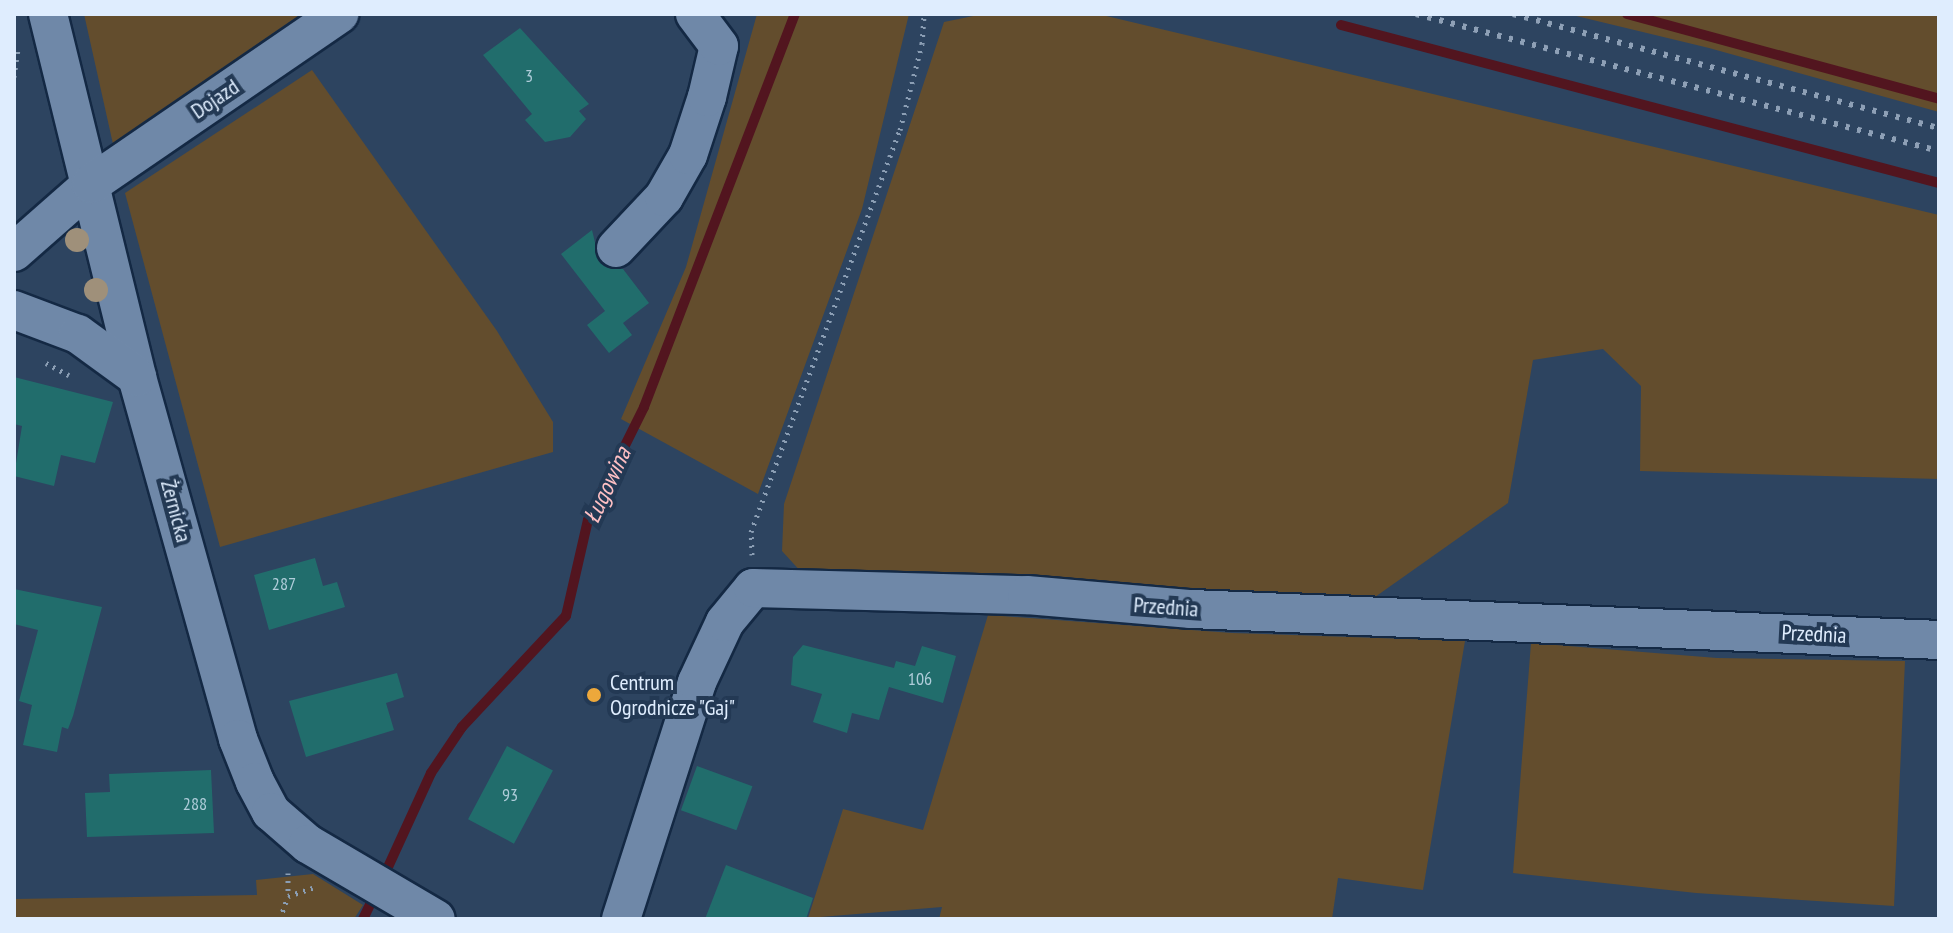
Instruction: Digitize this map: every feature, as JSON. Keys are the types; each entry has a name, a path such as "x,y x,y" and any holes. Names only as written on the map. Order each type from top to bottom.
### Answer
{"street":[{"name":"Żernicka","path":"48,14 137,377 238,739 255,782 282,822 338,878 403,899 436,919"},
{"name":"Dojazd","path":"14,252 91,184 339,14"},
{"path":"616,248 664,197 688,155 719,46 695,14"},
{"path":"14,310 78,334 137,377"},
{"path":"621,919 697,682 725,622 753,588"},
{"name":"Przednia","path":"753,588 949,593 1191,609 1939,640"}],"path":[{"path":"753,588 751,532 900,130 922,44 924,14"},
{"path":"280,919 288,896 338,878"}],"shaded area":[{"path":"84,14 312,14 115,153"},
{"path":"757,14 909,14 862,209 758,494 621,419 686,267"},
{"path":"983,14 1098,14 1939,215 1939,479 1640,471 1641,386 1603,349 1533,360 1508,503 1375,597 803,574 782,551 784,504 944,22"},
{"path":"1568,14 1939,14 1939,112 1709,48"},
{"path":"312,70 497,331 553,422 553,452 220,547 125,193"},
{"path":"988,615 1232,633 1465,641 1423,890 1338,878 1332,919 939,919 942,907 808,918 843,809 923,830"},
{"path":"1531,643 1717,658 1905,661 1894,906 1696,893 1513,873"},
{"path":"313,874 363,905 354,919 14,919 14,899 257,895 256,880"}],"building":[{"path":"520,28 589,104 579,111 586,119 570,137 545,142 525,120 532,114 483,55"},
{"path":"592,230 600,263 623,269 649,303 623,323 632,335 609,353 587,325 605,311 561,254"},
{"path":"14,377 113,402 95,463 61,455 54,486 14,476 22,426 14,424"},
{"path":"315,558 323,586 337,582 345,607 269,630 254,575"},
{"path":"14,589 102,607 73,716 68,729 62,727 57,752 23,745 32,705 19,701 38,630 14,624"},
{"path":"803,645 894,668 896,661 915,666 922,646 956,656 943,703 889,687 879,720 852,713 847,733 813,722 822,694 791,685 793,657"},
{"path":"397,673 404,697 386,703 394,730 306,757 289,701"},
{"path":"507,746 553,770 514,844 468,819"},
{"path":"697,766 752,786 736,830 681,810"},
{"path":"211,770 214,833 87,837 85,793 110,792 109,774"},
{"path":"726,865 813,898 806,919 705,919"}],"waterway":[{"name":"Ługowina","path":"383,878 431,773 462,727 566,616 588,520 644,407 795,14"},
{"path":"1627,14 1939,99"},
{"path":"1341,25 1939,183"},
{"name":"Ługowina","path":"363,919 376,892"}],"railway":[{"path":"1416,14 1939,151"},
{"path":"1513,14 1939,128"}],"place":[{"name":"Centrum Ogrodnicze \"Gaj\"","path":"594,695"}]}
